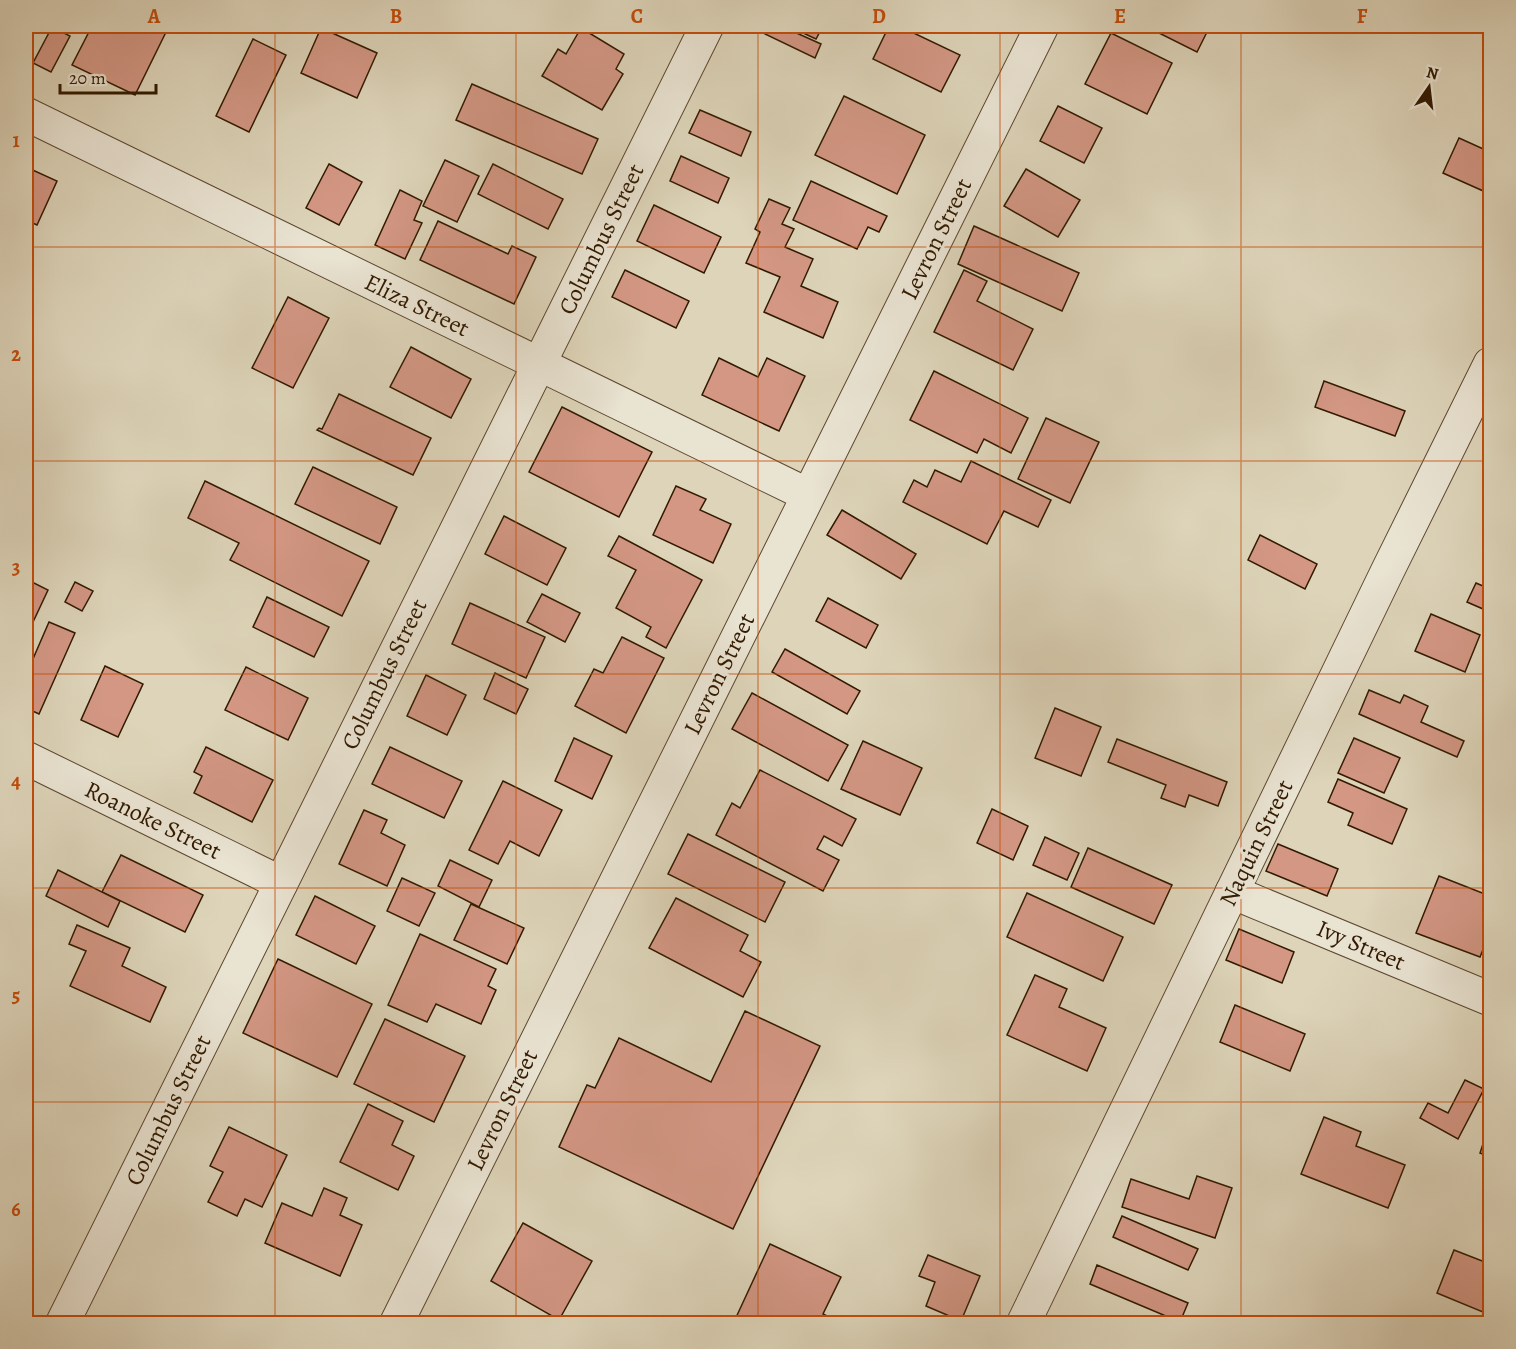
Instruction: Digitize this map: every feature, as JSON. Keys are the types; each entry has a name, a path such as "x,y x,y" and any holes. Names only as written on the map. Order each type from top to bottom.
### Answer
{"street":[{"name":"Columbus Street","path":"62,1323 707,26"},
{"name":"Levron Street","path":"396,1323 1042,26"},
{"name":"Eliza Street","path":"26,114 808,495"},
{"name":"Naquin Street","path":"1023,1323 1491,364"},
{"name":"Roanoke Street","path":"26,758 281,883"},
{"name":"Ivy Street","path":"1232,892 1491,999"}],"building":[{"path":"92,26 169,26 135,95 72,65"},
{"path":"770,26 781,26 821,44 815,58 765,34"},
{"path":"788,26 823,26 816,39"},
{"path":"889,26 899,26 960,55 941,92 873,59"},
{"path":"1145,26 1210,26 1197,52"},
{"path":"52,27 70,36 51,72 33,63"},
{"path":"321,28 377,53 357,98 301,73"},
{"path":"581,28 624,54 616,69 623,74 602,110 542,76 558,49 566,54"},
{"path":"1111,33 1172,63 1147,114 1085,84"},
{"path":"253,39 286,55 249,132 216,116"},
{"path":"472,84 598,139 582,174 456,120"},
{"path":"844,96 925,135 897,194 815,155"},
{"path":"1058,106 1102,128 1084,163 1040,141"},
{"path":"700,110 751,132 741,156 689,133"},
{"path":"1459,138 1490,152 1490,194 1443,173"},
{"path":"681,156 729,178 718,203 670,181"},
{"path":"445,160 479,176 457,222 423,206"},
{"path":"329,164 362,182 339,225 306,208"},
{"path":"493,164 563,199 548,229 478,194"},
{"path":"26,167 57,181 37,225 26,220"},
{"path":"1026,169 1080,200 1058,237 1004,206"},
{"path":"811,181 887,216 879,232 868,227 857,249 793,220"},
{"path":"400,190 422,201 414,220 422,223 405,259 375,245"},
{"path":"769,199 790,208 782,224 794,229 785,247 813,259 801,286 838,302 823,338 764,312 780,277 746,263 760,232 755,229"},
{"path":"654,205 721,237 704,273 637,241"},
{"path":"438,221 508,254 512,246 536,257 514,304 420,260"},
{"path":"974,226 1079,273 1062,311 958,264"},
{"path":"625,270 689,301 676,328 612,297"},
{"path":"964,270 987,281 977,301 1033,329 1013,370 934,332"},
{"path":"288,297 329,318 293,388 252,368"},
{"path":"411,347 471,379 451,418 390,387"},
{"path":"719,358 758,377 767,358 805,376 779,431 702,395"},
{"path":"934,371 1028,418 1011,453 984,439 977,453 910,420"},
{"path":"1324,381 1405,411 1395,436 1315,407"},
{"path":"339,394 431,438 413,475 317,430 322,429"},
{"path":"562,407 652,452 619,517 529,472"},
{"path":"1046,418 1099,442 1070,503 1018,479"},
{"path":"971,461 1051,500 1038,527 1004,511 987,544 903,502 914,480 927,487 935,470 961,482"},
{"path":"313,467 397,507 380,544 295,504"},
{"path":"205,481 369,561 342,616 230,560 239,543 188,518"},
{"path":"676,486 706,499 700,510 731,524 713,563 653,535"},
{"path":"842,510 916,554 901,579 827,535"},
{"path":"504,516 566,548 547,585 485,554"},
{"path":"1260,535 1317,564 1305,589 1248,560"},
{"path":"619,536 702,580 666,648 646,637 651,627 616,608 636,570 608,556"},
{"path":"26,579 48,590 26,637"},
{"path":"75,582 93,591 82,611 65,602"},
{"path":"1476,583 1490,589 1490,612 1467,602"},
{"path":"542,594 580,613 565,642 527,622"},
{"path":"267,597 329,627 314,657 253,627"},
{"path":"828,598 878,625 866,648 816,621"},
{"path":"470,603 545,637 526,678 452,644"},
{"path":"1431,614 1480,635 1465,672 1415,651"},
{"path":"49,622 75,633 39,714 26,708 26,675"},
{"path":"622,637 664,658 626,733 575,706 594,669 603,673"},
{"path":"785,649 860,691 847,714 772,672"},
{"path":"105,666 143,684 118,737 81,720"},
{"path":"246,667 308,698 288,740 225,710"},
{"path":"495,673 528,689 516,714 484,699"},
{"path":"426,675 466,695 447,735 407,716"},
{"path":"1369,690 1400,703 1404,695 1428,706 1421,722 1464,741 1457,757 1359,714"},
{"path":"752,693 848,745 828,781 732,729"},
{"path":"1055,708 1101,727 1081,776 1035,758"},
{"path":"574,738 612,756 592,799 555,781"},
{"path":"1354,738 1400,758 1384,793 1338,773"},
{"path":"1117,739 1227,782 1218,806 1189,795 1185,807 1161,798 1166,785 1108,762"},
{"path":"863,741 922,768 900,815 841,789"},
{"path":"206,747 273,780 252,822 194,793 202,776 194,772"},
{"path":"390,747 462,781 444,818 372,784"},
{"path":"760,770 856,819 842,846 824,836 817,849 839,860 823,891 716,835 732,803 740,808"},
{"path":"1338,779 1407,809 1392,844 1348,825 1353,813 1328,802"},
{"path":"503,781 562,810 539,856 510,841 498,864 469,850"},
{"path":"992,809 1028,826 1013,860 977,843"},
{"path":"364,810 387,820 381,833 405,845 387,886 339,864"},
{"path":"688,834 785,882 765,922 668,874"},
{"path":"1045,837 1079,853 1067,880 1033,865"},
{"path":"1278,844 1338,869 1327,896 1266,871"},
{"path":"1088,848 1172,885 1154,924 1071,887"},
{"path":"121,855 203,895 185,932 102,892"},
{"path":"450,860 492,880 479,907 438,886"},
{"path":"58,870 120,901 108,927 46,896"},
{"path":"1439,876 1490,896 1490,932 1480,957 1416,933"},
{"path":"402,878 435,893 419,926 387,911"},
{"path":"1027,893 1123,937 1103,981 1007,937"},
{"path":"315,896 375,926 356,964 296,935"},
{"path":"676,898 748,935 740,951 761,962 743,997 649,948"},
{"path":"471,904 524,928 507,964 454,940"},
{"path":"77,925 130,948 122,966 166,987 150,1022 70,986 86,951 69,944"},
{"path":"1239,929 1294,952 1282,983 1226,960"},
{"path":"420,934 496,969 488,986 496,990 481,1024 436,1004 427,1022 388,1005"},
{"path":"278,959 372,1004 337,1077 243,1033"},
{"path":"1035,975 1067,989 1059,1007 1106,1028 1087,1071 1007,1035"},
{"path":"1235,1005 1305,1034 1290,1071 1220,1042"},
{"path":"745,1011 820,1046 733,1229 559,1147 587,1085 595,1088 619,1038 711,1082"},
{"path":"385,1019 465,1056 434,1122 354,1084"},
{"path":"1465,1080 1484,1089 1458,1139 1420,1118 1428,1103 1448,1113"},
{"path":"368,1104 403,1121 392,1145 414,1156 398,1190 340,1162"},
{"path":"1324,1117 1361,1132 1356,1146 1405,1165 1388,1208 1301,1174"},
{"path":"1490,1123 1490,1157 1480,1153"},
{"path":"229,1127 287,1155 262,1207 245,1199 237,1216 208,1202 223,1172 210,1166"},
{"path":"1197,1176 1232,1188 1215,1238 1122,1207 1131,1179 1189,1199"},
{"path":"324,1188 347,1198 340,1215 362,1225 340,1276 265,1243 282,1203 312,1216"},
{"path":"1122,1216 1198,1249 1188,1270 1113,1237"},
{"path":"523,1223 592,1261 559,1320 491,1281"},
{"path":"770,1244 841,1277 823,1314 843,1324 733,1324"},
{"path":"1454,1250 1490,1264 1490,1315 1437,1293"},
{"path":"928,1255 980,1276 961,1321 926,1306 935,1282 919,1276"},
{"path":"1097,1265 1188,1303 1180,1322 1090,1284"}]}
